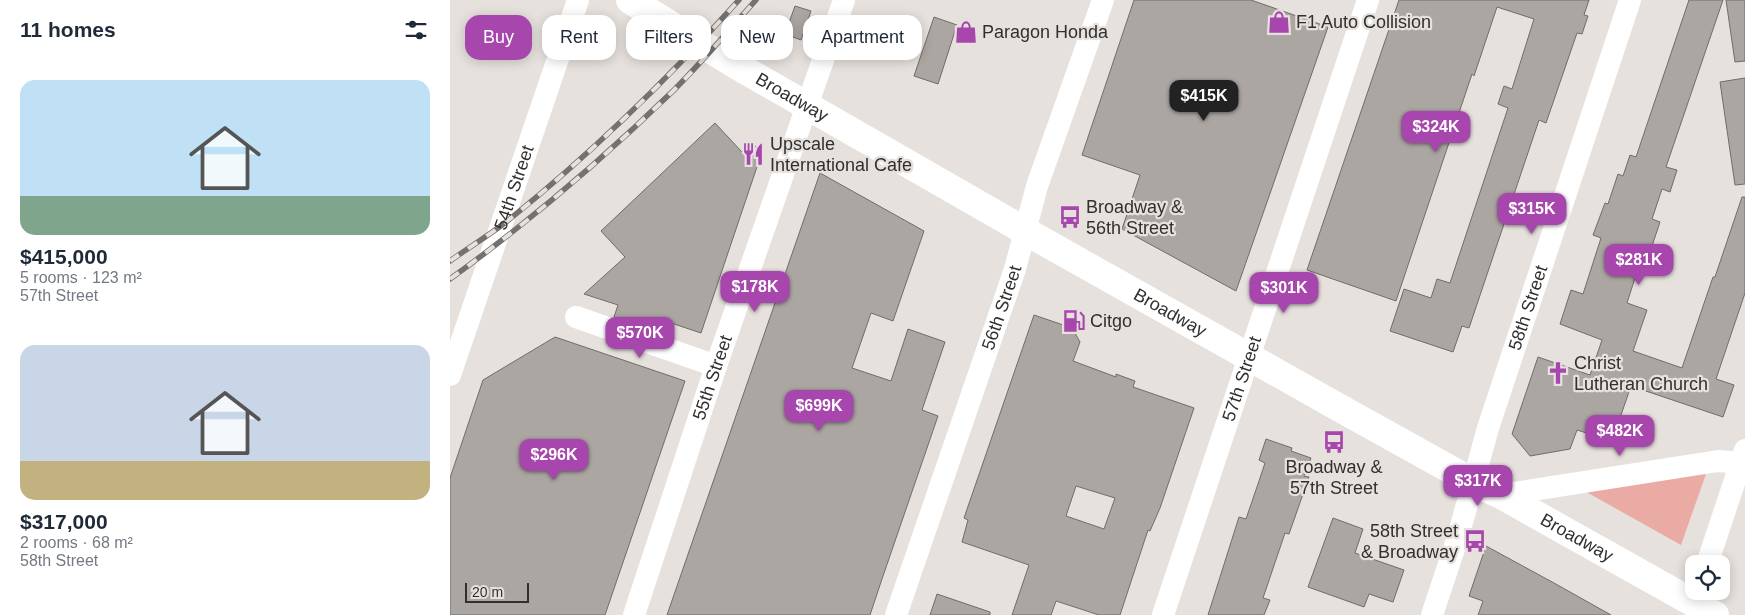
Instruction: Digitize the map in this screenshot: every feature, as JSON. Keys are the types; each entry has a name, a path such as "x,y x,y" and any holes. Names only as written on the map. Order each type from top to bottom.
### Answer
{"main road":[{"name":"Broadway","path":"642,4 808,106 1025,231 1473,482 1501,494 1701,607"}],"street":[{"name":"54th Street","path":"450,375 578,0"},
{"name":"55th Street","path":"634,615 716,366 844,0"},
{"name":"56th Street","path":"896,615 1015,268 1038,183 1103,0"},
{"name":"57th Street","path":"1163,615 1368,0"},
{"name":"58th Street","path":"1432,615 1458,538 1488,428 1630,0"},
{"path":"576,317 716,366"},
{"path":"1501,494 1744,458 1710,555"}],"shaded area":[{"path":"1707,471 1681,545 1581,489"}],"building":[{"path":"1134,0 1251,0 1328,27 1236,291 1122,229 1140,175 1082,155"},
{"path":"1399,0 1589,0 1584,15 1588,16 1582,34 1577,33 1546,123 1539,120 1469,328 1462,326 1453,352 1390,331 1404,289 1431,298 1437,279 1450,283 1508,108 1498,104 1504,86 1512,89 1534,19 1497,7 1474,76 1472,74 1396,301 1307,270"},
{"path":"1689,0 1723,0 1666,167 1677,170 1670,192 1662,189 1652,219 1660,222 1649,255 1643,253 1627,303 1647,310 1633,351 1682,368 1742,197 1745,197 1745,293 1716,379 1734,385 1723,417 1631,386 1612,441 1577,430 1570,449 1530,456 1512,434 1538,357 1590,375 1602,340 1560,324 1571,290 1583,294 1601,238 1593,235 1605,203 1608,204 1618,174 1623,176 1630,155 1636,157"},
{"path":"1726,0 1745,0 1745,61 1735,62"},
{"path":"795,6 811,11 810,15 803,15 803,34 801,40 793,37 792,15"},
{"path":"934,17 957,25 938,84 914,76 919,60 922,60 922,52"},
{"path":"1745,78 1745,184 1735,185 1720,82"},
{"path":"715,123 742,152 750,144 763,149 701,333 659,319 655,331 614,317 618,305 584,294 625,257 601,231"},
{"path":"820,173 924,231 893,321 871,313 852,368 891,381 908,329 945,342 922,410 938,416 870,615 667,615"},
{"path":"1034,315 1072,328 1080,342 1073,361 1116,377 1116,374 1135,381 1133,387 1194,408 1160,508 1150,531 1148,530 1120,615 1099,615 1056,601 1051,615 1012,615 1029,565 962,542 968,520 964,518","holes":["1076,486 1115,498 1104,529 1066,516"]},
{"path":"555,337 685,381 605,615 450,615 450,478 483,380"},
{"path":"1266,439 1292,448 1291,451 1311,458 1304,476 1309,477 1289,534 1285,533 1263,598 1270,600 1264,615 1208,615 1239,517 1246,519 1265,463 1259,460"},
{"path":"1333,518 1363,529 1355,553 1404,570 1393,602 1369,594 1364,607 1308,587"},
{"path":"1486,546 1611,615 1478,615 1483,601 1469,596"},
{"path":"937,594 990,612 990,615 930,615"}],"railway":[{"path":"450,261 506,222 598,143 656,88 739,0"},
{"path":"450,279 537,212 621,140 685,79 756,0"}],"place":[{"name":"F1 Auto Collision","path":"1279,22"},
{"name":"Paragon Honda","path":"966,32"},
{"name":"Upscale International Cafe","path":"753,154"},
{"name":"Broadway & 56th Street","path":"1070,217"},
{"name":"Citgo","path":"1074,321"},
{"name":"Christ Lutheran Church","path":"1558,373"},
{"name":"Broadway & 57th Street","path":"1334,442"},
{"name":"58th Street & Broadway","path":"1475,541"}]}
